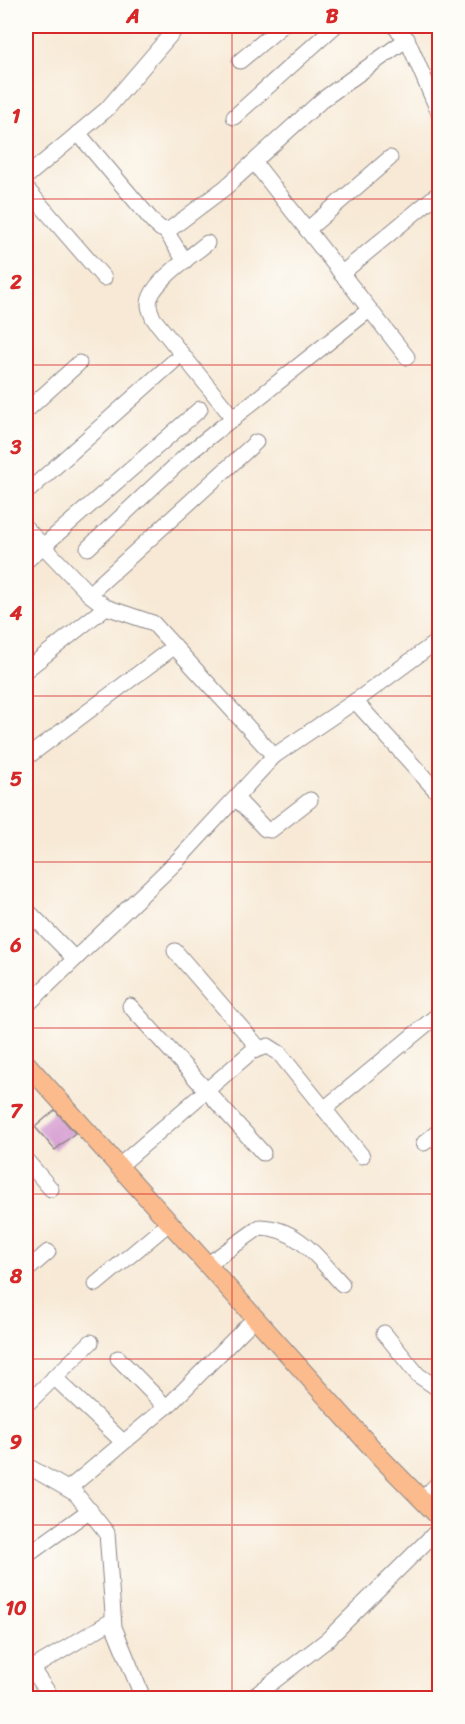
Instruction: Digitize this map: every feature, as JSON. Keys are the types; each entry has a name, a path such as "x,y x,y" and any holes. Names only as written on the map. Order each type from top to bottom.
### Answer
{"main road":[{"path":"26,1063 255,1318 440,1518"}],"street":[{"path":"26,177 107,109 178,26"},
{"path":"240,61 282,26"},
{"path":"234,117 335,26"},
{"path":"393,26 407,39 440,115"},
{"path":"165,230 176,226 254,162 322,100 407,39"},
{"path":"78,133 154,223 165,230 185,261"},
{"path":"307,230 390,158"},
{"path":"254,162 407,357"},
{"path":"26,188 104,278"},
{"path":"341,274 440,192"},
{"path":"207,243 162,280 150,296 148,306 153,318 234,418"},
{"path":"88,548 189,453 369,310"},
{"path":"26,494 172,362"},
{"path":"26,411 79,363"},
{"path":"26,561 200,409"},
{"path":"89,594 256,442"},
{"path":"26,528 89,594 106,608 153,623 274,756"},
{"path":"26,670 106,608"},
{"path":"26,1006 178,860 274,756 440,639"},
{"path":"26,758 175,646"},
{"path":"355,701 440,795"},
{"path":"236,798 265,829 271,830 284,824 310,800"},
{"path":"26,909 75,959"},
{"path":"175,951 258,1047"},
{"path":"130,1006 263,1153"},
{"path":"324,1109 440,1013"},
{"path":"118,1167 258,1047 268,1046 279,1053 362,1156"},
{"path":"424,1143 440,1130"},
{"path":"26,1160 51,1189"},
{"path":"96,1284 169,1223"},
{"path":"207,1265 260,1227 269,1227 285,1230 300,1240 342,1284"},
{"path":"26,1271 48,1252"},
{"path":"68,1489 122,1441 166,1407 255,1318"},
{"path":"384,1333 418,1375 440,1390"},
{"path":"26,1405 91,1342"},
{"path":"118,1358 166,1407"},
{"path":"54,1377 122,1441"},
{"path":"26,1465 68,1489 90,1510 106,1533 109,1545 113,1620 128,1668 143,1698"},
{"path":"422,1500 440,1481"},
{"path":"26,1556 90,1510"},
{"path":"252,1698 327,1640 440,1528"},
{"path":"52,1698 28,1664 113,1620"}],"building":[{"path":"55,1110 75,1133 55,1150 35,1127"}]}
